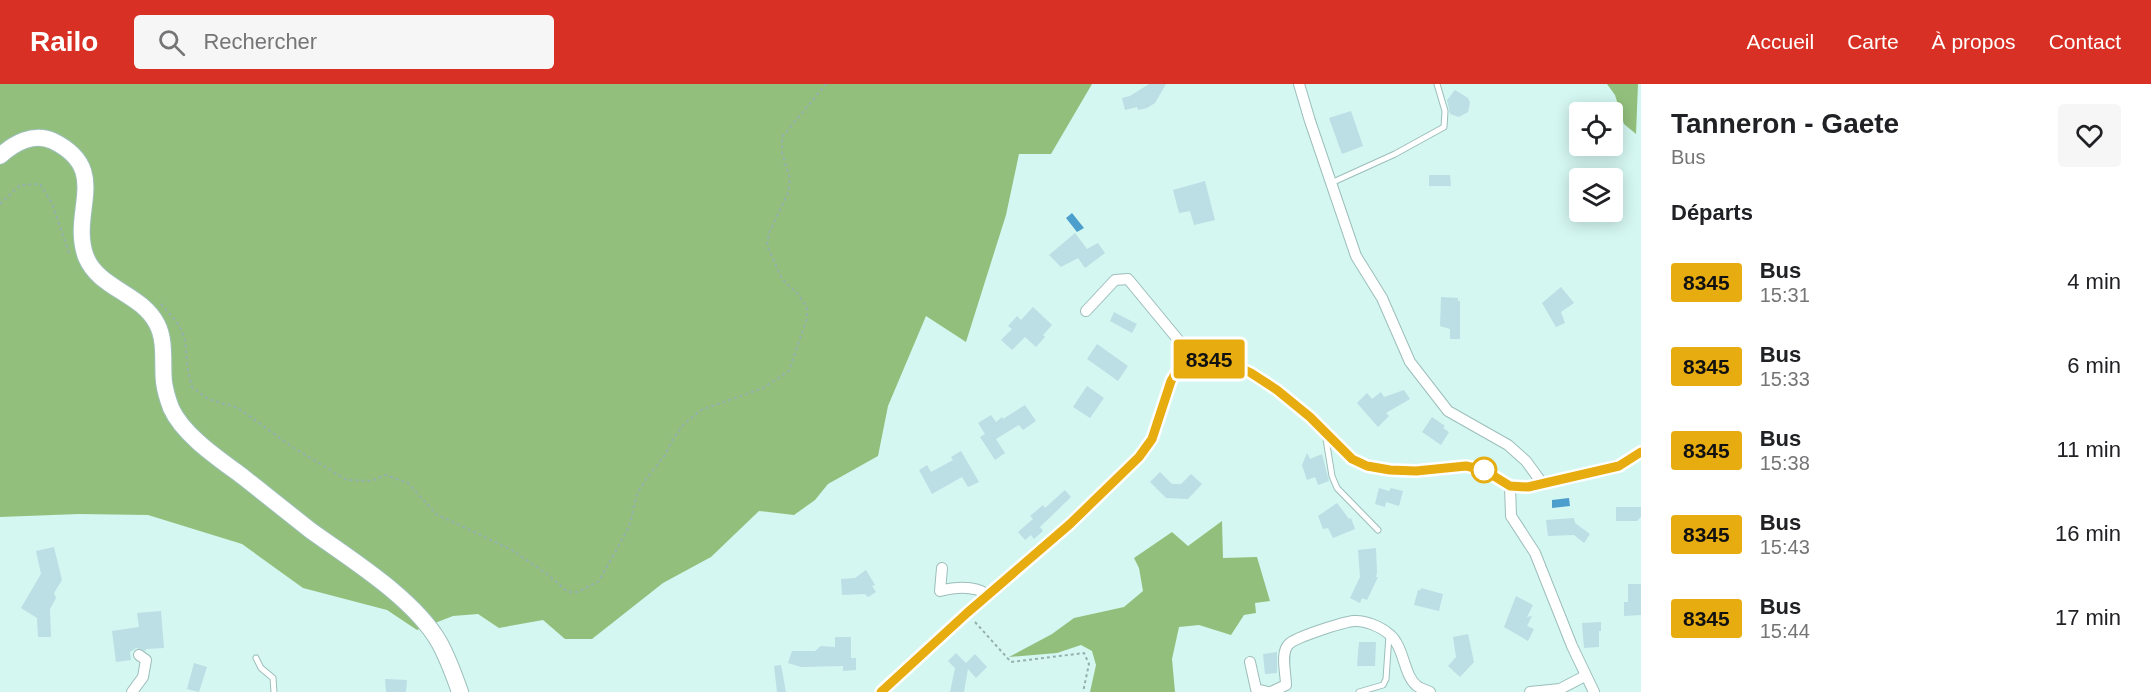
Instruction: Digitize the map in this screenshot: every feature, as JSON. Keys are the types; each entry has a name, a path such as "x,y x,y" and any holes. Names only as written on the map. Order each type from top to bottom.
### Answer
{"street":[{"path":"1299,84 1356,256 1382,298 1410,362 1448,411 1508,445 1526,461 1542,483"},
{"path":"0,156 10,147 32,137 47,138 73,154 86,177 83,246 87,257 92,267 104,279 142,304 158,325 163,347 164,384 172,409 183,425 213,455 364,568 416,612 438,641 460,692"},
{"path":"1086,311 1115,280 1128,279 1194,359"},
{"path":"881,692 967,613 1070,524 1139,457 1152,439 1171,381 1178,369 1194,359 1230,363 1251,373 1277,390 1310,417 1352,459 1367,466 1416,471 1466,466 1484,470 1510,486 1528,487 1619,466 1641,452"},
{"path":"1510,486 1511,516 1535,553 1585,676 1594,692"},
{"path":"942,568 940,591 958,587 982,590 988,595"},
{"path":"1250,662 1256,689 1270,692 1286,685 1284,653 1288,644 1318,631 1355,621 1370,623 1389,634 1401,648 1416,686 1430,692"},
{"path":"132,692 143,677 146,660 139,655"},
{"path":"1530,692 1560,689 1585,676"}],"lane":[{"path":"1331,183 1395,154 1444,127 1445,111 1437,84"},
{"path":"1325,433 1332,476 1337,488 1378,530"},
{"path":"1359,692 1383,685 1386,680 1389,634"},
{"path":"256,658 261,668 273,678 274,692"}],"path":[{"path":"142,304 155,300 163,305 179,325 185,340 192,387 208,399 238,408 294,448 347,480 371,481 386,475 408,483 436,514 512,550 547,574 568,592 578,592 599,582 628,527 637,494 684,425 701,410 763,388 789,371 807,318 807,307 797,293 782,279 767,245 769,233 788,193 790,179 782,153 782,137 826,84"},
{"path":"0,204 20,185 40,184 52,204 69,253"},
{"path":"967,613 1011,662 1084,653 1089,664 1083,692"}],"green space":[{"path":"0,84 1092,84 1051,154 1019,154 1006,215 966,342 926,316 888,406 878,456 828,484 815,500 794,515 759,511 711,557 663,583 592,639 565,639 543,620 499,628 478,614 453,616 417,630 387,610 303,588 242,544 148,515 79,514 0,517"},
{"path":"1607,84 1638,84 1636,134 1624,124 1623,102 1617,102"},
{"path":"1222,521 1223,558 1257,557 1270,601 1255,603 1256,613 1244,615 1231,635 1199,625 1179,627 1172,659 1175,692 1090,692 1096,665 1092,651 1081,645 1057,653 1009,657 1052,634 1074,618 1124,607 1143,591 1139,568 1134,558 1172,532 1188,546"}],"water":[{"path":"1072,213 1084,228 1077,232 1066,218"},
{"path":"1569,498 1570,506 1552,508 1552,500"}],"building":[{"path":"1149,84 1166,84 1155,103 1147,108 1138,110 1137,107 1125,110 1122,98 1130,96"},
{"path":"1455,90 1468,98 1470,103 1468,112 1459,117 1450,114 1447,100"},
{"path":"1351,111 1363,146 1342,154 1329,118"},
{"path":"1429,175 1450,175 1451,186 1429,186"},
{"path":"1205,181 1215,220 1194,225 1190,211 1179,213 1173,190"},
{"path":"1075,233 1087,249 1098,243 1105,253 1085,268 1078,258 1061,267 1049,255"},
{"path":"1561,287 1574,303 1561,312 1565,323 1556,327 1542,303"},
{"path":"1441,297 1458,298 1460,301 1460,339 1450,339 1450,329 1440,326"},
{"path":"1033,307 1052,325 1036,347 1025,337 1012,350 1001,340 1012,329 1008,326 1017,316 1021,320"},
{"path":"1114,312 1137,324 1132,333 1110,321"},
{"path":"1097,344 1128,366 1118,381 1087,359"},
{"path":"1087,386 1104,398 1090,418 1073,407"},
{"path":"1404,390 1410,399 1386,413 1389,416 1378,427 1357,403 1367,393 1372,399 1381,392 1384,397"},
{"path":"1025,405 1036,421 1023,430 1019,425 996,439 1005,453 995,460 980,437 985,434 978,423 991,415 996,422"},
{"path":"1432,417 1445,426 1443,428 1449,432 1441,445 1422,432"},
{"path":"961,451 979,482 968,487 962,477 932,494 919,470 927,465 931,472 953,460 951,457"},
{"path":"1307,453 1310,459 1322,454 1329,481 1318,485 1315,477 1307,480 1302,465"},
{"path":"1160,472 1172,484 1181,484 1191,474 1202,484 1188,499 1166,498 1150,482"},
{"path":"1379,488 1403,491 1399,506 1386,502 1385,507 1375,504"},
{"path":"1065,490 1071,497 1040,527 1043,531 1034,539 1031,535 1025,540 1018,532 1033,519 1030,516 1043,505 1045,508"},
{"path":"1337,503 1349,519 1351,518 1355,529 1333,538 1328,528 1323,529 1318,516"},
{"path":"1616,507 1641,507 1641,517 1637,521 1616,521"},
{"path":"1574,518 1575,523 1590,534 1584,543 1574,535 1548,536 1546,520"},
{"path":"54,547 62,580 54,593 56,598 50,609 51,637 38,637 37,618 21,608 41,574 36,551"},
{"path":"1376,548 1376,577 1378,577 1367,600 1362,598 1360,603 1350,598 1360,577 1358,550"},
{"path":"866,570 875,585 872,586 876,592 868,597 865,594 842,595 841,579 855,578"},
{"path":"1628,584 1641,584 1641,615 1624,616 1624,602 1628,602"},
{"path":"1421,588 1443,594 1439,611 1414,605 1418,590"},
{"path":"1516,596 1533,605 1527,617 1532,616 1527,626 1534,629 1528,641 1504,627"},
{"path":"161,611 164,648 146,649 146,651 136,648 130,652 131,660 116,662 112,631 139,627 137,613"},
{"path":"1601,622 1599,647 1584,648 1582,623"},
{"path":"1468,634 1474,662 1460,677 1448,666 1456,657 1453,637"},
{"path":"835,637 851,637 851,658 856,658 856,670 843,671 843,666 801,667 788,663 792,651 815,651 821,646 835,647"},
{"path":"1359,642 1376,642 1375,666 1357,666"},
{"path":"1277,652 1277,673 1265,674 1263,654"},
{"path":"956,653 966,663 975,654 987,667 976,678 968,669 964,692 950,692 955,668 948,661"},
{"path":"194,663 207,667 199,692 187,689"},
{"path":"781,665 786,692 777,692 774,666"},
{"path":"385,679 407,680 406,692 386,692"}],"bus line":[{"name":"8345","path":"881,692 967,613 1070,524 1139,457 1152,439 1171,381 1178,369 1194,359 1230,363 1251,373 1277,390 1310,417 1352,459 1367,466 1416,471 1455,465 1466,466 1484,470 1510,486 1528,487 1619,466 1641,452"}]}
